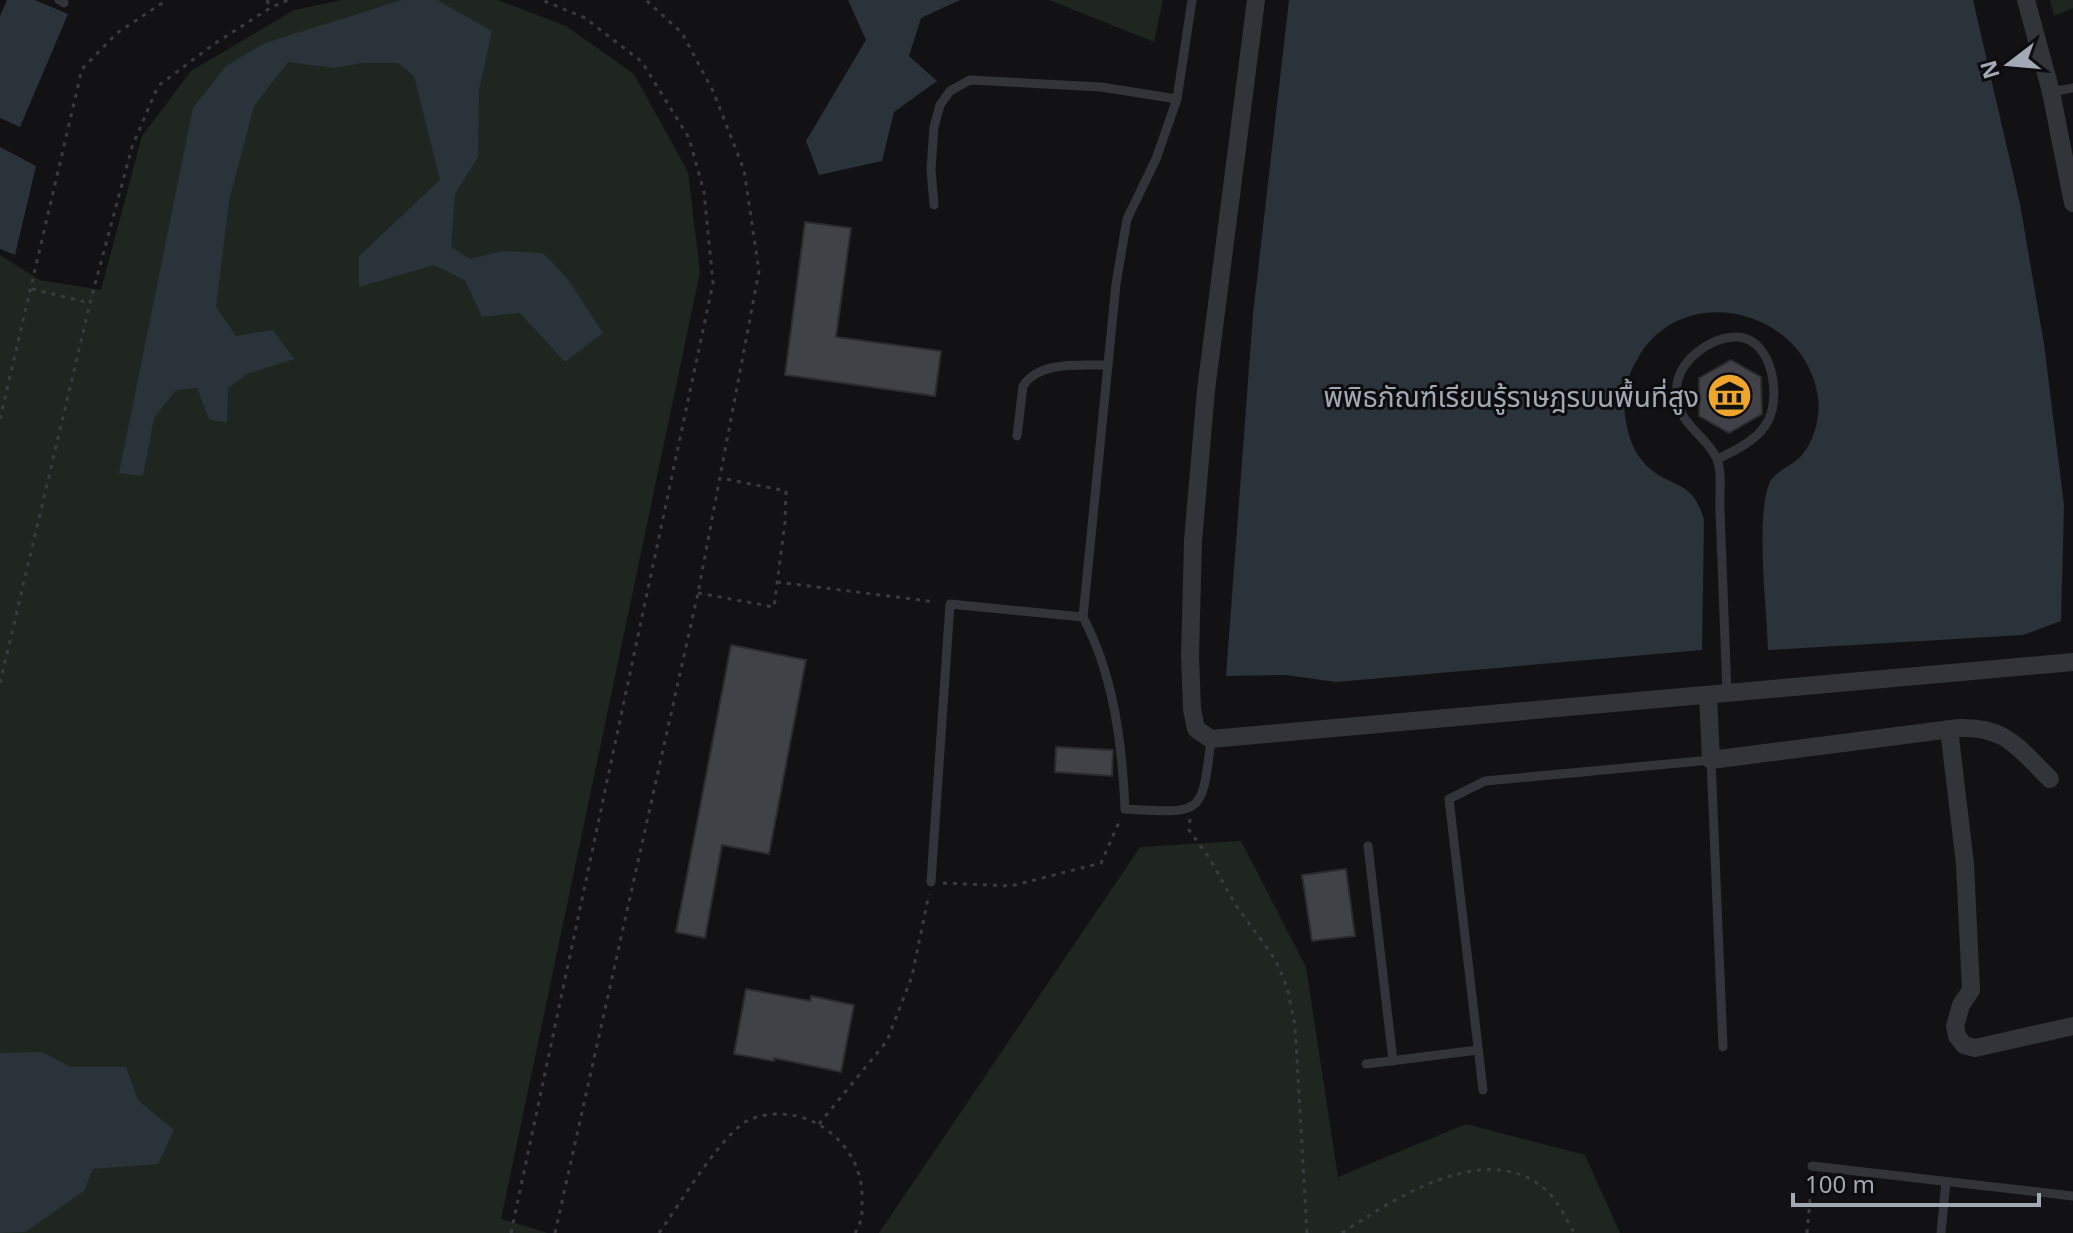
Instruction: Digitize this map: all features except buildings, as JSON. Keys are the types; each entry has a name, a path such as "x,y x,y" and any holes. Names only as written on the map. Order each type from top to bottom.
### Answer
{"street":[{"path":"1256,0 1206,390 1193,541 1192,709 1196,729 1211,739 2073,662"},
{"path":"2026,0 2051,92 2073,203"},
{"path":"1708,695 1711,760 1982,727 2006,736 2050,779"},
{"path":"1949,729 1965,864 1971,990 1956,1017 1957,1036 1964,1045 1975,1048 2073,1026"}],"lane":[{"path":"1192,0 1177,99 1156,159 1127,219 1116,284 1083,617 1094,637 1114,709 1125,809 1178,812 1190,809 1198,801 1206,782 1211,739"},
{"path":"934,205 931,169 934,127 940,105 950,91 970,80 1101,87 1177,99"},
{"path":"2051,92 2073,88"},
{"path":"1718,459 1758,435 1770,418 1773,402 1774,382 1763,352 1751,342 1737,337 1722,339 1702,349 1691,358 1677,382 1681,412 1718,459 1727,693"},
{"path":"1017,436 1023,386 1028,379 1045,369 1108,365"},
{"path":"931,882 950,604 1083,617"},
{"path":"1483,1090 1449,799 1485,781 1711,760 1723,1047"},
{"path":"1368,846 1393,1061"},
{"path":"1366,1064 1478,1050"},
{"path":"1812,1166 2073,1196"},
{"path":"1941,1233 1946,1182"}],"path":[{"path":"0,419 82,69 117,33 167,0"},
{"path":"267,0 270,8"},
{"path":"0,683 90,303 132,147 158,86 214,44 288,0"},
{"path":"511,1233 713,283 704,192 689,138 642,62 585,18 542,0"},
{"path":"555,1233 698,593 759,271 744,170 713,91 682,33 646,0"},
{"path":"30,288 90,303"},
{"path":"698,593 774,607 786,491 721,478"},
{"path":"777,582 950,604"},
{"path":"819,1124 887,1041 912,976 931,882 1011,886 1101,863 1125,809"},
{"path":"1190,809 1189,830 1210,859 1235,904 1275,959 1287,987 1295,1025 1307,1233"},
{"path":"659,1233 723,1142 750,1119 788,1114 819,1124 844,1143 862,1184 862,1223 855,1233"},
{"path":"1807,1233 1812,1166"},
{"path":"1342,1233 1417,1188 1464,1173 1495,1168 1522,1176 1547,1192 1574,1233"}],"shaded area":[{"path":"7,0 35,0 68,14 20,127 0,118 0,16"},
{"path":"342,0 498,0 566,26 634,74 688,172 700,272 501,1219 548,1233 0,1233 0,255 40,280 101,290 142,136 191,71 294,10"},
{"path":"402,0 437,0 492,31 479,90 478,157 455,194 451,247 470,259 502,251 543,253 567,278 603,333 565,362 520,313 482,317 465,280 434,265 359,287 359,256 440,180 414,76 398,63 363,63 334,68 288,62 254,106 229,201 216,307 236,336 273,330 294,359 247,374 228,388 227,423 209,419 197,388 176,390 154,418 143,476 119,473 193,108 226,66 265,43"},
{"path":"848,0 960,0 921,18 909,56 937,81 894,112 882,161 819,175 806,141 866,40"},
{"path":"1049,0 1163,0 1154,42"},
{"path":"1289,0 1973,0 2020,204 2044,344 2064,505 2061,621 2023,635 1768,650 1763,563 1766,497 1772,478 1798,459 1808,447 1817,422 1818,398 1809,368 1792,343 1768,326 1741,315 1712,312 1684,318 1658,333 1634,365 1624,400 1627,429 1638,454 1655,473 1687,490 1699,506 1704,520 1702,650 1336,682 1286,675 1226,676 1253,314"},
{"path":"2050,0 2073,0 2073,8 2054,16"},
{"path":"0,147 36,166 15,255 0,249"},
{"path":"1241,841 1306,967 1338,1177 1466,1124 1585,1155 1620,1233 879,1233 1140,847"},
{"path":"42,1052 71,1067 126,1067 138,1100 174,1130 158,1164 93,1169 84,1191 25,1232 0,1233 0,1053"}],"place":[{"name":"พิพิธภัณฑ์เรียนรู้ราษฎรบนพื้นที่สูง","path":"1730,396"}]}
